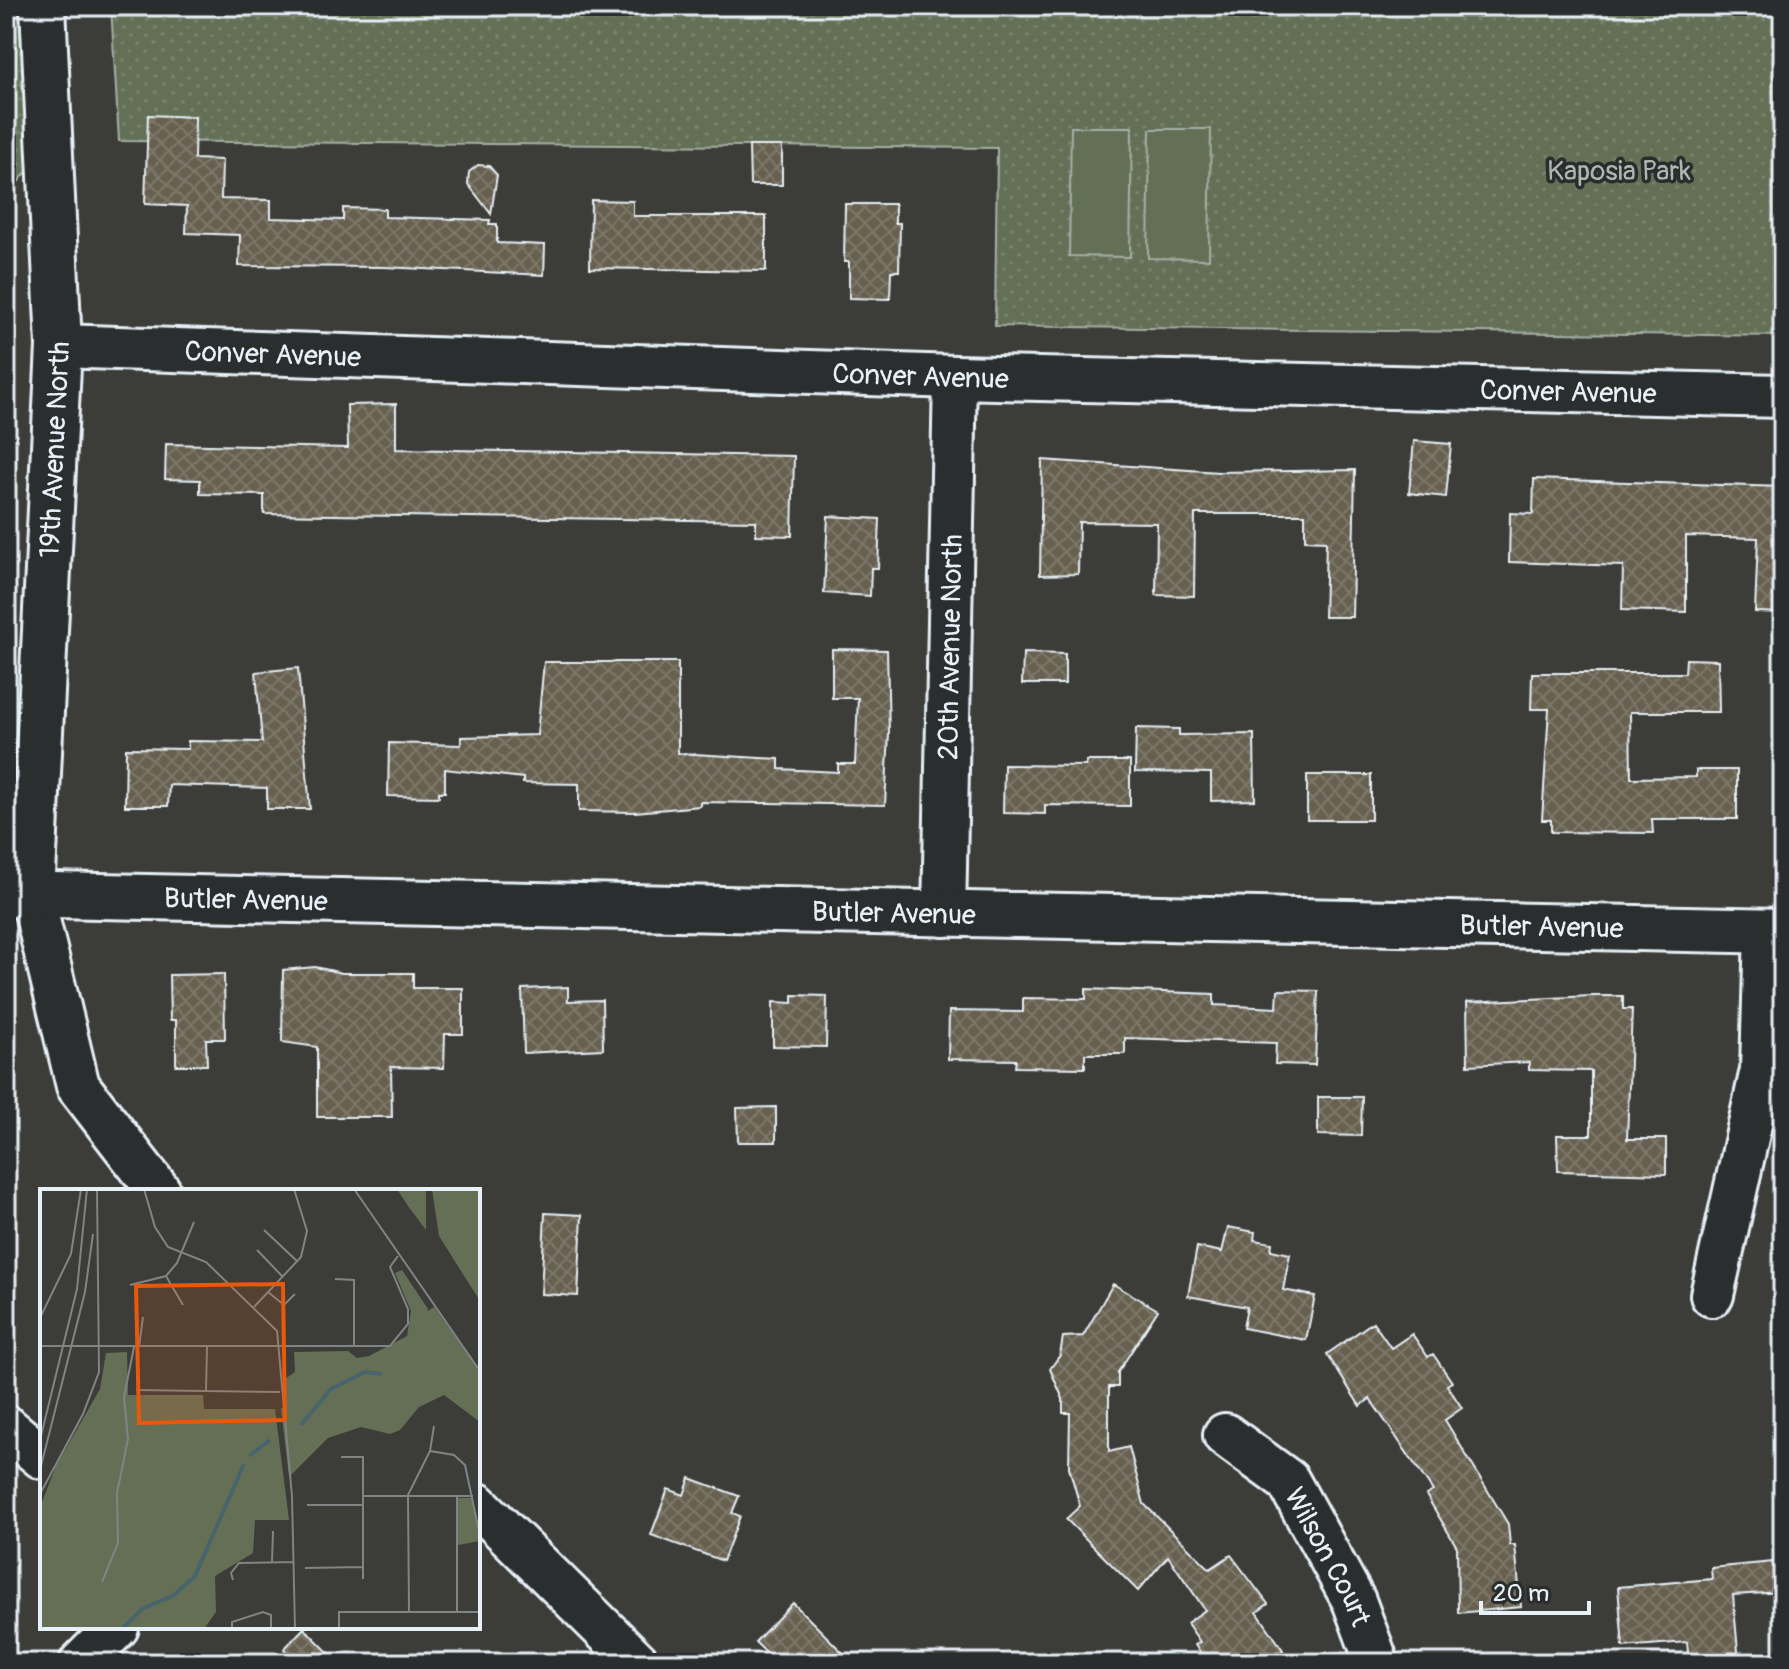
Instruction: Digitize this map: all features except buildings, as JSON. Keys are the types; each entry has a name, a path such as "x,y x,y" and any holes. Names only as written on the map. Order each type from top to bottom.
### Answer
{"street":[{"name":"19th Avenue North","path":"19,895 59,346 43,6"},
{"name":"Conver Avenue","path":"59,346 955,377 1783,396"},
{"name":"20th Avenue North","path":"944,915 955,377"},
{"name":"Butler Avenue","path":"19,895 1774,931"},
{"path":"19,895 78,1086 157,1189"},
{"path":"1712,1295 1762,1070 1774,931"},
{"path":"6,1427 40,1455"},
{"name":"Wilson Court","path":"1225,1435 1288,1481 1354,1601 1377,1663"},
{"path":"480,1507 638,1663"},
{"path":"81,1663 115,1629"}],"green space":[{"path":"6,6 43,6 52,141 6,197"},
{"name":"Kaposia Park","path":"111,6 1783,6 1783,336 995,326 997,148 119,141"},
{"path":"1071,127 1132,127 1130,257 1069,256"},
{"path":"1150,129 1211,129 1209,259 1148,258"}]}
